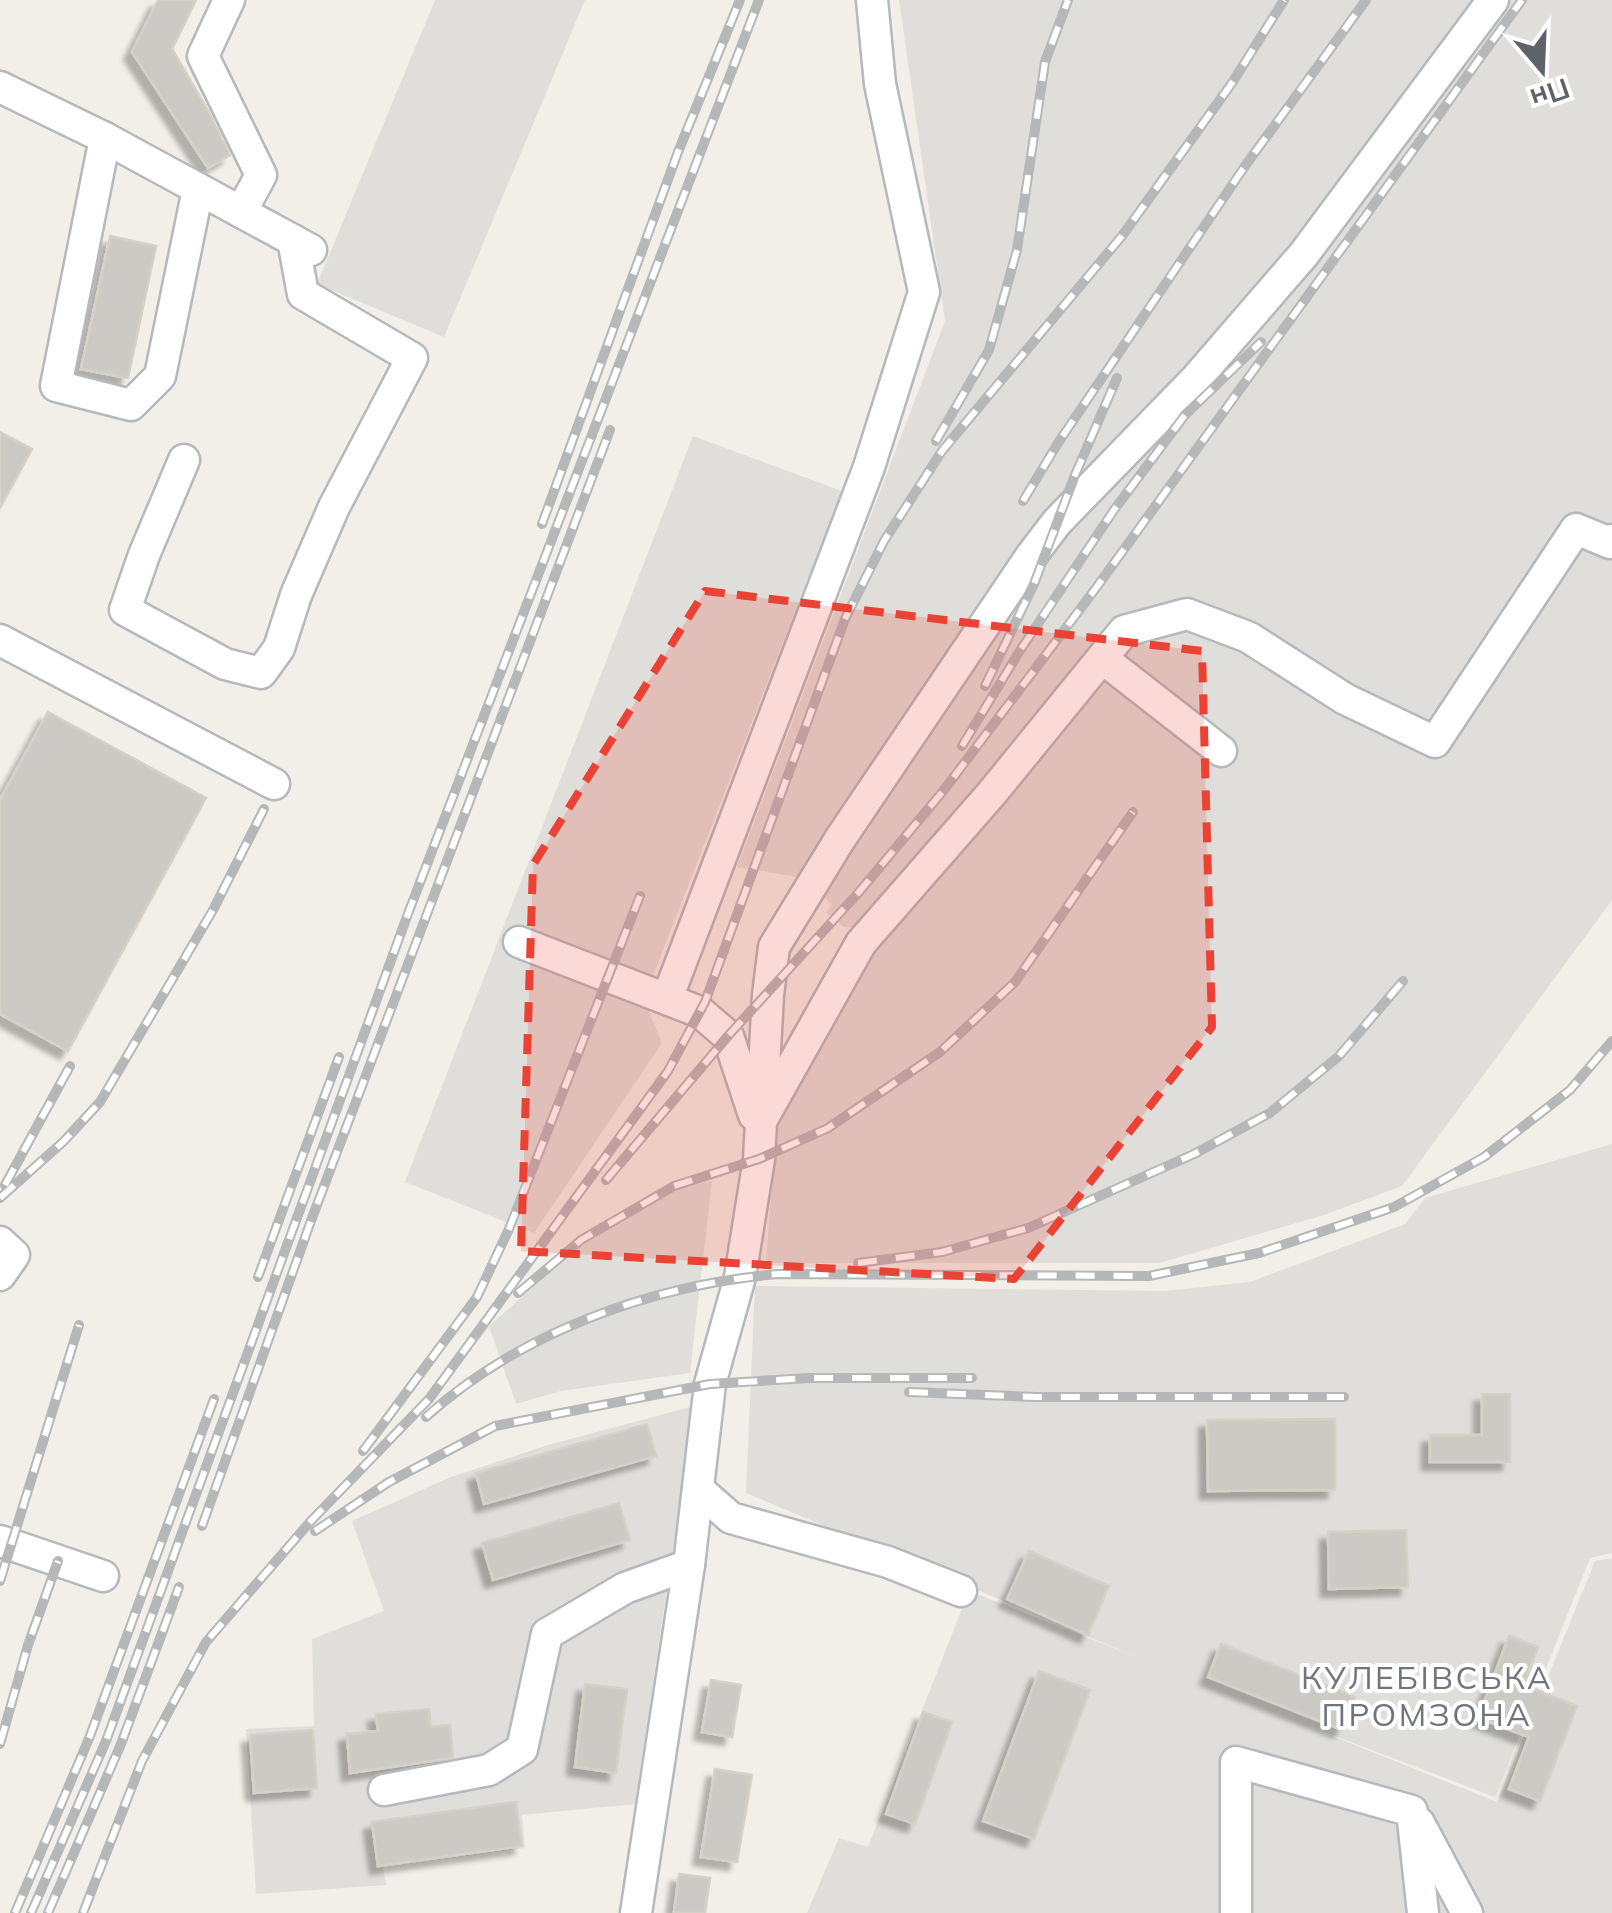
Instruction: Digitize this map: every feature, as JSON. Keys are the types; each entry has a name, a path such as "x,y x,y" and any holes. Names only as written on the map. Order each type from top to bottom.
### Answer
{"street":[{"path":"229,0 203,56 261,175 241,212"},
{"path":"668,998 870,467 924,292 880,84 872,0"},
{"path":"636,1913 688,1565 710,1384 740,1277 759,1158 774,947 840,839 1058,522 1196,380 1304,254 1493,0"},
{"path":"0,87 104,138 303,246 303,294 412,358 334,507 278,648 260,674 225,664 125,610 184,460"},
{"path":"104,138 56,386 131,406 160,376 198,189"},
{"path":"759,1127 861,943 992,793 1124,631 1187,614 1248,637 1345,698 1435,742 1576,528 1610,543 1612,540"},
{"path":"0,640 274,784"},
{"path":"1102,659 1221,751"},
{"path":"519,942 700,1012 728,1036 759,1127"},
{"path":"0,1242 14,1255 0,1275"},
{"path":"698,1489 731,1518 888,1562 962,1590"},
{"path":"0,1541 103,1576"},
{"path":"384,1790 489,1770 522,1749 546,1634 625,1588 688,1565"},
{"path":"1236,1913 1236,1762 1412,1811 1467,1913"},
{"path":"1412,1811 1422,1913"}],"highlighted area":[{"path":"705,591 1202,651 1212,1027 1014,1279 521,1251 533,865"}],"shaded area":[{"path":"435,0 585,0 444,337 317,284"},
{"path":"899,0 1612,0 1612,900 1402,1186 1324,1215 1159,1263 766,1263 776,1127 885,930 844,927 826,913 832,904 797,877 737,867 945,321"},
{"path":"693,436 842,491 644,999 662,1043 534,1233 405,1182"},
{"path":"1612,1144 1612,1553 1590,1558 1495,1797 1303,1724 1497,1802 1595,1561 1612,1558 1612,1913 807,1913 839,1838 868,1847 969,1591 1137,1657 746,1493 755,1286 1164,1291 1250,1282 1405,1224 1425,1198"},
{"path":"712,1181 690,1373 561,1391 516,1404 489,1326 576,1249 681,1187"},
{"path":"694,1406 635,1804 522,1815 525,1848 383,1867 386,1885 256,1894 246,1729 314,1726 312,1639 384,1611 352,1521 451,1477 548,1445"}],"building":[{"path":"158,0 196,0 172,49 230,155 208,168 132,52"},
{"path":"110,236 156,246 128,378 81,369"},
{"path":"0,432 32,449 0,508"},
{"path":"48,712 206,798 68,1051 0,1014 0,800"},
{"path":"1482,1394 1510,1394 1510,1462 1430,1462 1430,1435 1482,1435"},
{"path":"1335,1419 1335,1490 1208,1491 1207,1420"},
{"path":"647,1424 656,1456 484,1504 476,1473"},
{"path":"619,1503 630,1540 493,1580 482,1543"},
{"path":"1406,1530 1408,1587 1329,1589 1328,1532"},
{"path":"1029,1551 1109,1586 1088,1635 1007,1599"},
{"path":"1509,1636 1538,1647 1524,1685 1577,1706 1540,1801 1509,1789 1529,1737 1478,1718"},
{"path":"1221,1644 1355,1697 1342,1730 1208,1677"},
{"path":"1039,1671 1090,1690 1034,1839 983,1821"},
{"path":"711,1680 741,1685 732,1737 702,1732"},
{"path":"585,1684 627,1689 616,1773 575,1767"},
{"path":"429,1709 431,1727 450,1725 453,1758 350,1773 347,1734 378,1731 376,1714"},
{"path":"923,1712 952,1722 915,1824 886,1814"},
{"path":"313,1730 317,1788 254,1793 250,1735"},
{"path":"715,1769 752,1775 737,1862 701,1857"},
{"path":"516,1802 522,1846 378,1866 372,1822"},
{"path":"679,1874 710,1878 705,1913 674,1913"}],"railway":[{"path":"542,524 678,152 740,0"},
{"path":"31,1913 106,1741 409,911 759,0"},
{"path":"936,441 989,350 1017,250 1045,62 1068,0"},
{"path":"83,1913 142,1761 206,1642 309,1523 429,1399 668,1071 705,1002 845,619 884,541 942,451 1122,236 1232,83 1284,0"},
{"path":"1023,501 1245,166 1366,0"},
{"path":"606,1180 944,790 1096,588 1522,0"},
{"path":"962,746 1114,510 1185,415 1261,342"},
{"path":"985,686 1034,584 1117,378"},
{"path":"202,1526 312,1218 610,430"},
{"path":"0,1198 64,1141 100,1102 213,910 264,809"},
{"path":"518,1293 581,1240 674,1186 759,1159 828,1128 940,1052 1015,982 1133,812"},
{"path":"363,1451 477,1297 509,1229 640,896"},
{"path":"858,1263 942,1252 1028,1228 1194,1154 1270,1113 1339,1056 1403,981"},
{"path":"426,1417 503,1360 545,1337 590,1318 683,1289 778,1274 1149,1276 1259,1253 1394,1207 1484,1157 1570,1090 1612,1041"},
{"path":"258,1277 339,1057"},
{"path":"5,1185 70,1066"},
{"path":"0,1581 79,1325"},
{"path":"315,1531 389,1482 495,1426 710,1384 809,1378 972,1378"},
{"path":"909,1392 1036,1397 1344,1397"},
{"path":"15,1913 90,1736 214,1399"},
{"path":"0,1744 28,1645 58,1561"},
{"path":"48,1913 121,1744 179,1587"}],"district":[{"name":"КУЛЕБІВСЬКА ПРОМЗОНА","path":"1427,1696"}]}
